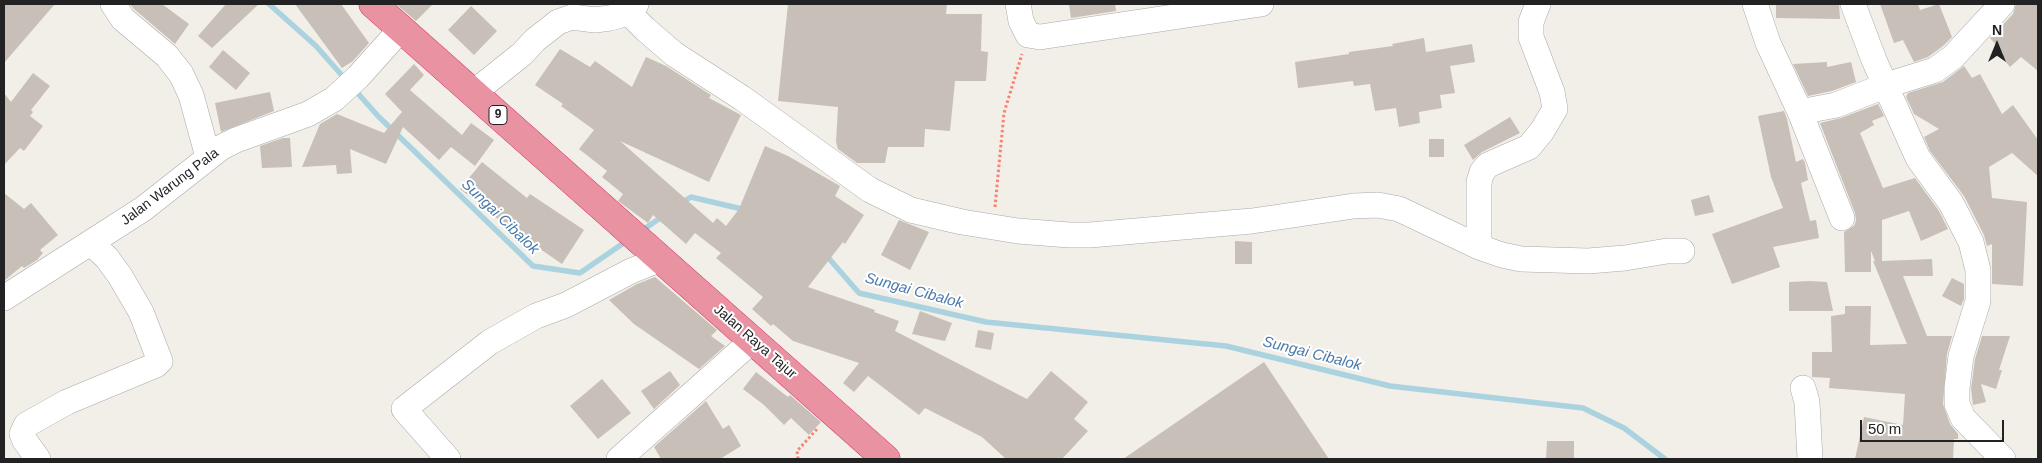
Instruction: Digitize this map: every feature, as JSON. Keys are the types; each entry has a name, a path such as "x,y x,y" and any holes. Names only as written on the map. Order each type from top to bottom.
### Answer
{"highway":[{"name":"9","path":"373,4 474,93"},
{"name":"Jalan Raya Tajur","path":"474,93 886,459"}],"street":[{"path":"113,4 123,19 166,56 180,74 191,95 208,157"},
{"path":"1018,4 1021,21 1028,34 1040,37 1193,9 1261,4"},
{"path":"1478,247 1478,182 1482,172 1488,165 1529,146 1547,124 1554,109 1552,92 1531,37 1531,22 1538,4"},
{"path":"1755,4 1768,42 1800,112 1842,218"},
{"path":"1853,4 1874,60 1918,158 1951,203 1972,242 1978,270 1978,301 1961,356 1956,388 1957,404 1958,410 1967,423 2003,459"},
{"path":"1800,112 1836,106 1887,86 1925,75 1944,65 2002,4"},
{"path":"474,93 522,54 564,11 610,18 632,7 645,29 674,54 742,98 870,190 911,210 993,227 1069,235 1090,235 1252,221 1347,207 1378,205 1399,208 1478,247 1502,255 1544,260 1588,261 1626,258 1667,251 1682,251"},
{"name":"Jalan Warung Pala","path":"4,298 143,209 208,157 236,140 308,114 334,100 351,84 401,28"},
{"path":"38,459 22,434 26,426 67,402 156,365 160,361 141,312 120,276 107,258 91,243"},
{"path":"448,459 404,409 490,342 536,316 566,305 656,256"},
{"path":"619,459 753,340"},
{"path":"1803,388 1808,410 1810,459"}],"path":[{"path":"993,227 1004,113 1028,34"},
{"path":"798,459 797,451 834,412"}],"building":[{"path":"4,4 55,4 4,63"},
{"path":"130,4 162,4 189,24 175,44"},
{"path":"226,4 259,4 212,48 198,36"},
{"path":"295,4 341,4 369,43 353,61 342,68"},
{"path":"396,4 433,4 416,21"},
{"path":"788,4 947,4 946,14 982,14 981,51 988,52 986,81 955,81 950,131 925,129 924,147 888,147 885,163 857,163 838,149 836,142 838,107 778,101"},
{"path":"1069,4 1115,4 1116,11 1071,18"},
{"path":"1776,4 1839,4 1840,19 1776,18"},
{"path":"1880,4 1918,4 1920,10 1939,4 1952,37 1928,57 1914,62 1903,40 1894,43"},
{"path":"2016,4 2038,4 2038,71 2021,57 2010,67 2000,55 2003,53 1990,38 2013,14"},
{"path":"471,6 497,31 474,55 448,30"},
{"path":"1424,38 1426,52 1472,44 1475,62 1450,66 1455,93 1440,95 1442,108 1419,112 1420,123 1399,127 1396,108 1375,111 1370,84 1354,86 1353,81 1298,88 1295,62 1393,46 1392,44"},
{"path":"560,49 590,67 595,61 632,87 646,57 666,66 711,95 709,98 741,115 709,182 620,141 713,223 717,218 726,226 739,209 765,146 788,156 840,186 835,196 864,215 845,244 843,242 808,287 875,310 874,312 899,321 895,331 1027,399 1051,371 1088,402 1074,419 1088,431 1062,459 1006,459 982,437 925,408 919,415 868,376 854,392 843,383 859,363 793,341 773,324 771,326 752,309 763,297 716,258 721,253 695,233 686,244 653,215 648,223 618,201 623,194 602,177 607,171 579,149 594,130 561,106 563,104 535,85"},
{"path":"223,50 250,73 236,90 209,67"},
{"path":"1827,62 1827,67 1851,62 1856,82 1832,91 1808,96 1793,64"},
{"path":"414,64 424,75 410,90 462,135 471,123 494,140 475,166 451,147 439,160 403,127 386,164 350,149 352,173 337,174 336,165 302,167 320,124 337,114 384,133 402,112 385,94"},
{"path":"1964,66 1972,78 1980,74 2002,114 2013,105 2038,140 2038,176 2012,153 1989,167 1992,198 2027,202 2023,286 1992,284 1992,244 1987,246 1984,235 1964,196 1930,151 1924,137 1939,129 1914,114 1906,97 1908,93 1943,82"},
{"path":"33,73 50,86 31,110 33,112 30,116 43,126 24,151 20,148 4,165 4,93 11,102"},
{"path":"270,92 274,111 221,132 215,103"},
{"path":"1878,104 1884,116 1872,121 1874,125 1860,133 1883,188 1915,178 1939,211 1948,229 1921,241 1909,211 1882,220 1882,261 1932,259 1933,276 1903,276 1927,336 1952,336 1947,354 1943,404 1950,424 1958,434 1958,439 1954,439 1953,459 1855,459 1864,417 1903,425 1905,394 1829,388 1830,378 1812,377 1812,352 1832,352 1831,316 1845,314 1845,306 1871,306 1870,345 1907,344 1873,261 1875,261 1871,251 1871,272 1845,272 1844,232 1854,226 1856,221 1855,213 1820,123 1841,118"},
{"path":"1784,111 1796,162 1803,159 1805,163 1808,180 1801,183 1810,221 1816,220 1819,238 1773,247 1780,267 1732,284 1712,234 1783,208 1771,177 1758,116"},
{"path":"1510,117 1520,133 1482,152 1473,160 1464,145"},
{"path":"283,138 290,138 292,167 262,168 260,146"},
{"path":"1429,139 1444,139 1444,157 1429,157"},
{"path":"482,162 527,198 530,194 584,230 562,264 508,227 460,189"},
{"path":"4,193 24,209 31,203 58,235 40,250 43,253 37,260 24,268 22,266 4,281"},
{"path":"1709,195 1714,212 1695,216 1691,200"},
{"path":"899,220 929,232 910,270 881,255"},
{"path":"1235,241 1252,242 1252,264 1235,264"},
{"path":"655,277 717,330 711,336 725,346 699,369 634,324 609,300 637,284"},
{"path":"1952,278 1964,284 1964,299 1961,306 1942,296"},
{"path":"1789,282 1827,282 1833,311 1789,311"},
{"path":"920,311 952,323 945,341 912,334"},
{"path":"978,330 994,333 991,350 975,347"},
{"path":"1982,336 2010,336 1999,370 2002,370 1996,389 1981,384 1986,402 1973,405 1971,389 1975,359"},
{"path":"1264,362 1329,459 1123,459"},
{"path":"670,371 680,385 654,409 641,391"},
{"path":"756,372 788,397 790,395 821,422 809,435 791,418 784,425 764,405 743,389"},
{"path":"602,379 631,413 598,439 570,406"},
{"path":"706,401 723,429 729,425 741,446 720,459 661,459 654,447"},
{"path":"1547,441 1574,441 1574,459 1546,459"}],"waterway":[{"name":"Sungai Cibalok","path":"269,4 316,46 346,80"},
{"name":"Sungai Cibalok","path":"354,89 378,116 533,266 580,273 628,240"},
{"name":"Sungai Cibalok","path":"681,203 691,197 746,210"},
{"name":"Sungai Cibalok","path":"640,232 663,216"},
{"name":"Sungai Cibalok","path":"825,254 859,293 986,322 1226,346 1390,386 1583,408 1624,428 1665,459"}]}
